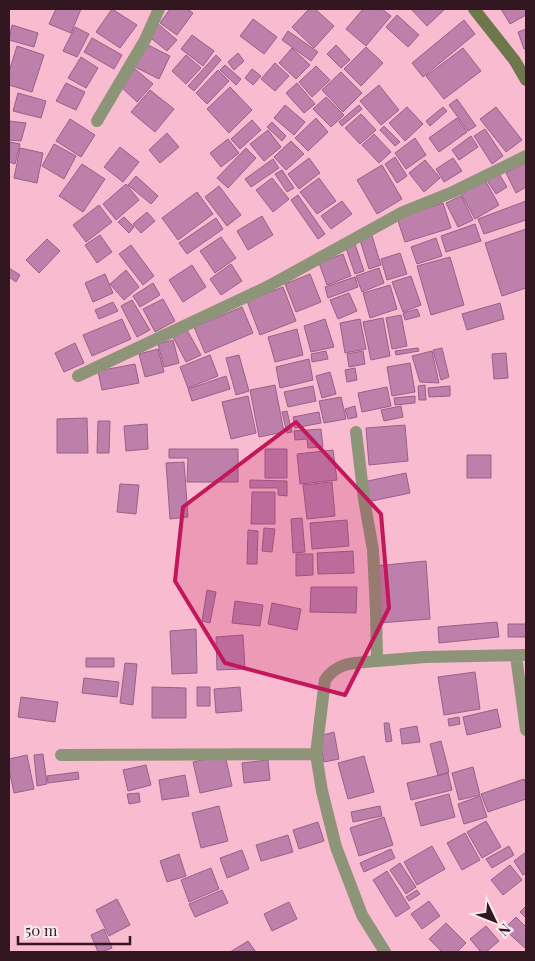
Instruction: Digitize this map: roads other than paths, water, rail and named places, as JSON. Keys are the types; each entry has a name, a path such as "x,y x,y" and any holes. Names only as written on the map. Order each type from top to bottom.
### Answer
{"street":[{"path":"97,121 145,40 159,9"},
{"path":"474,9 514,61 526,80"},
{"path":"78,376 267,287 396,215 453,192 526,156"},
{"path":"356,432 372,550 377,661"},
{"path":"385,952 362,915 336,846 316,754 325,680 332,670 343,665 425,657 521,656 526,730"},
{"path":"61,755 316,754"}]}
